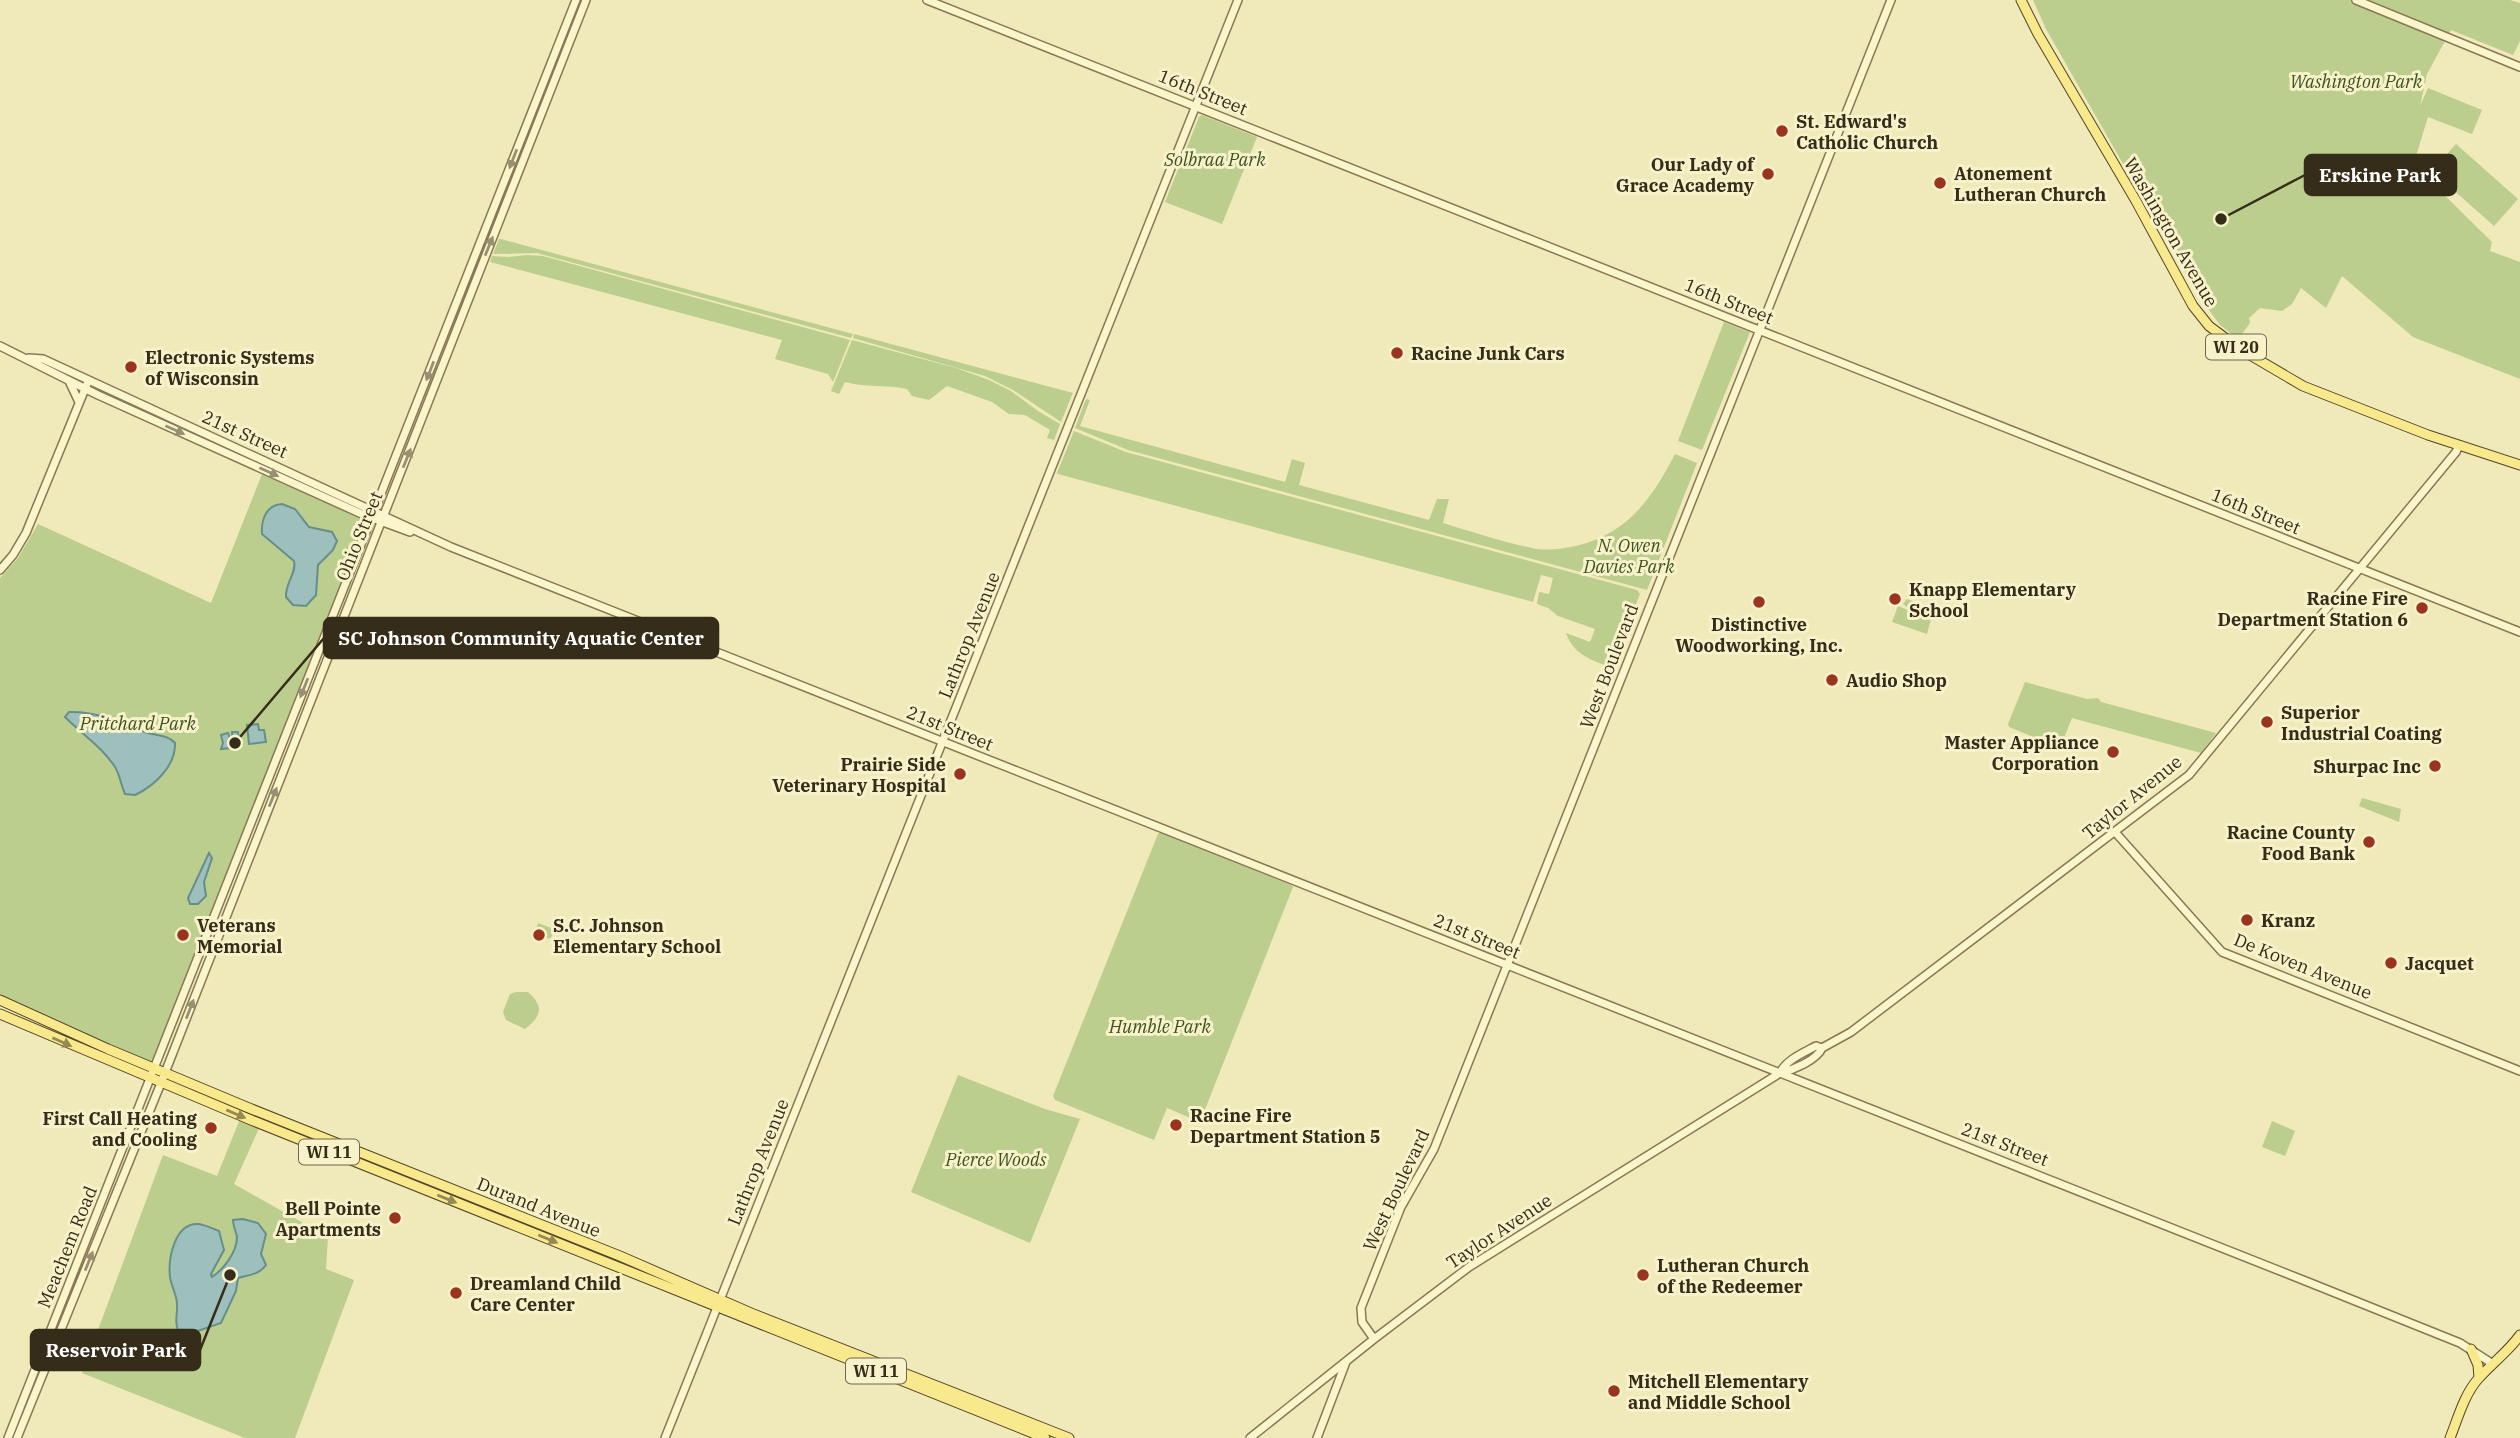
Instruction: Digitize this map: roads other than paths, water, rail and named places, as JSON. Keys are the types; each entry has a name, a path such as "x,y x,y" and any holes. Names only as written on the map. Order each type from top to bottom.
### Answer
{"main road":[{"name":"Washington Avenue","path":"2021,0 2193,306 2208,326 2240,349 2303,386 2520,465"},
{"name":"Durand Avenue","path":"0,1000 155,1068 650,1269 719,1303 1045,1438"},
{"name":"Durand Avenue","path":"0,1014 151,1079 634,1273 1069,1438"},
{"path":"634,1273 648,1272 650,1269"},
{"path":"2450,1438 2463,1406 2479,1378 2520,1335"},
{"path":"2471,1349 2478,1366 2479,1378"}],"street":[{"name":"Ohio Street","path":"155,1068 576,0"},
{"name":"Ohio Street","path":"161,1083 586,0"},
{"name":"16th Street","path":"927,0 2520,632"},
{"name":"Lathrop Avenue","path":"665,1438 1238,0"},
{"name":"West Boulevard","path":"1374,1339 1361,1320 1362,1304 1401,1207 1434,1149 1891,0"},
{"path":"2356,0 2520,67"},
{"path":"454,310 464,314"},
{"name":"21st Street","path":"0,346 69,381 87,384 98,395 446,545 2313,1284 2471,1349 2493,1364"},
{"name":"21st Street","path":"29,359 43,359 87,384 374,515"},
{"path":"69,381 80,401"},
{"path":"0,570 26,533 87,384"},
{"path":"80,401 98,395"},
{"path":"419,400 428,403"},
{"name":"Taylor Avenue","path":"1250,1438 1469,1267 1780,1073 1789,1071 1819,1054 1822,1048 1851,1032 2189,775 2456,452 2459,445"},
{"name":"De Koven Avenue","path":"2115,832 2222,952 2520,1071"},
{"name":"Meachem Road","path":"11,1438 155,1068"},
{"name":"Meachem Road","path":"11,1438 74,1298 161,1083"},
{"path":"120,1157 130,1161"},
{"path":"94,1224 103,1227"},
{"path":"65,1295 74,1298"},
{"path":"1317,1438 1346,1361"}],"water":[{"path":"282,504 295,509 309,527 332,532 337,541 333,550 318,565 316,595 306,606 293,605 286,597 294,561 262,534 262,524 268,510"},
{"path":"69,712 98,715 168,738 175,743 172,760 149,786 135,795 125,794 115,767 98,747 65,717"},
{"path":"258,724 259,730 264,730 266,742 249,744 247,725"},
{"path":"232,732 238,732 240,747 221,749 221,735 228,733 232,738"},
{"path":"209,853 212,858 204,882 206,896 198,904 190,904 188,898"},
{"path":"243,1219 258,1223 266,1234 261,1254 266,1265 257,1273 238,1278 236,1291 221,1323 189,1334 178,1330 177,1301 170,1270 174,1243 178,1235 190,1225 199,1224 219,1231 224,1250 211,1274 212,1277 225,1265 235,1248 237,1237 233,1220"}],"place":[{"name":"St. Edward's Catholic Church","path":"1782,131"},
{"name":"Our Lady of Grace Academy","path":"1768,174"},
{"name":"Atonement Lutheran Church","path":"1940,183"},
{"name":"Erskine Park","path":"2221,219"},
{"name":"Racine Junk Cars","path":"1397,353"},
{"name":"Electronic Systems of Wisconsin","path":"131,367"},
{"name":"Knapp Elementary School","path":"1895,599"},
{"name":"Distinctive Woodworking, Inc.","path":"1759,602"},
{"name":"Racine Fire Department Station 6","path":"2422,608"},
{"name":"Audio Shop","path":"1832,680"},
{"name":"Superior Industrial Coating","path":"2267,722"},
{"name":"SC Johnson Community Aquatic Center","path":"235,743"},
{"name":"Master Appliance Corporation","path":"2113,752"},
{"name":"Shurpac Inc","path":"2435,766"},
{"name":"Prairie Side Veterinary Hospital","path":"960,774"},
{"name":"Racine County Food Bank","path":"2369,842"},
{"name":"Kranz","path":"2247,920"},
{"name":"Veterans Memorial","path":"183,935"},
{"name":"S.C. Johnson Elementary School","path":"539,935"},
{"name":"Jacquet","path":"2391,963"},
{"name":"Racine Fire Department Station 5","path":"1176,1125"},
{"name":"First Call Heating and Cooling","path":"211,1128"},
{"name":"Bell Pointe Apartments","path":"395,1218"},
{"name":"Reservoir Park","path":"230,1275"},
{"name":"Lutheran Church of the Redeemer","path":"1643,1275"},
{"name":"Dreamland Child Care Center","path":"456,1293"},
{"name":"Mitchell Elementary and Middle School","path":"1614,1391"}],"park label":[{"name":"Washington Park","path":"2356,81"},
{"name":"Solbraa Park","path":"1215,159"},
{"name":"N. Owen Davies Park","path":"1629,555"},
{"name":"Pritchard Park","path":"138,723"},
{"name":"Humble Park","path":"1160,1026"},
{"name":"Pierce Woods","path":"996,1159"}]}
